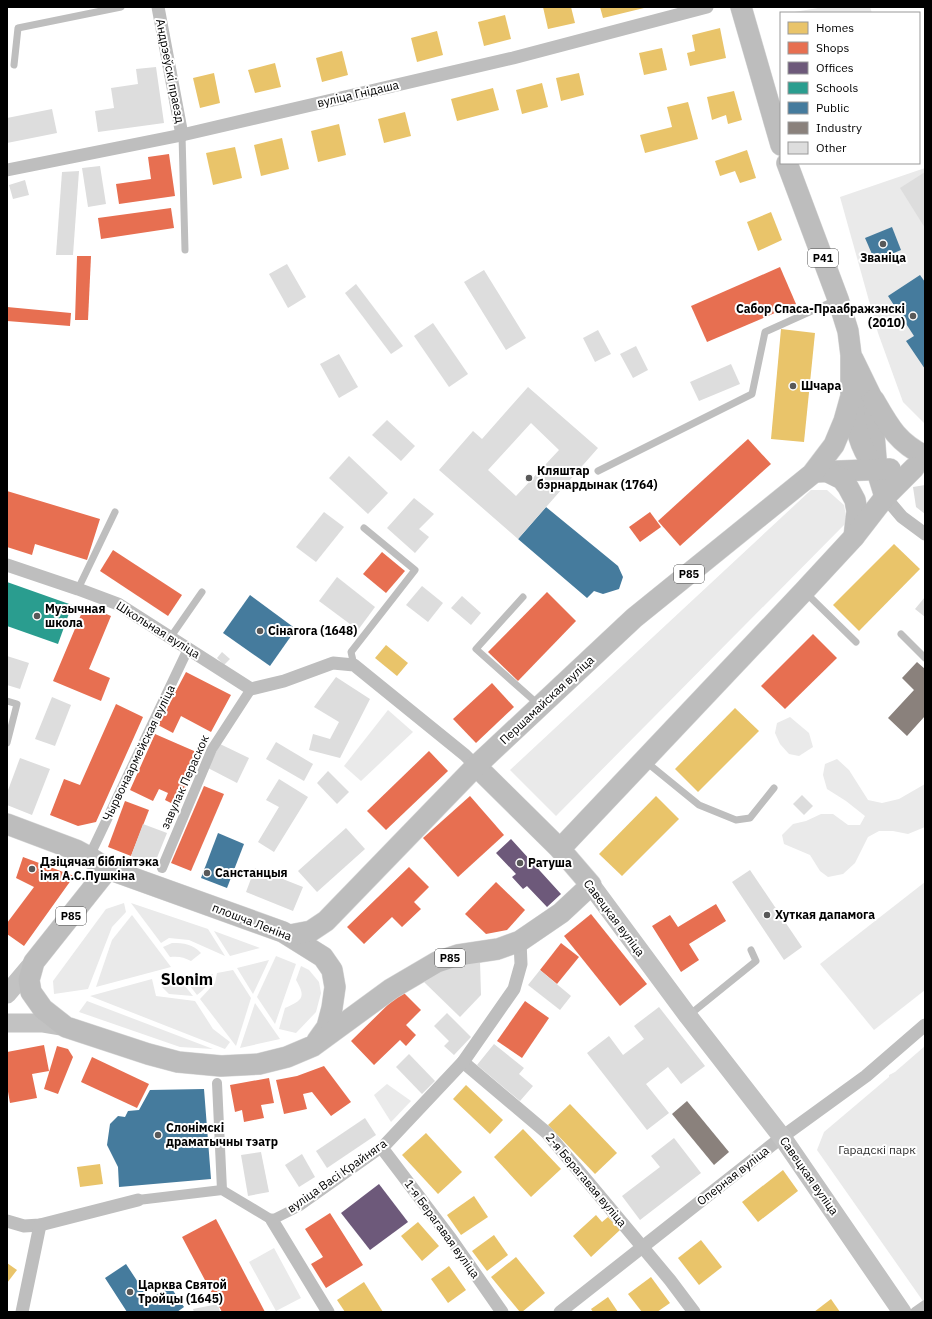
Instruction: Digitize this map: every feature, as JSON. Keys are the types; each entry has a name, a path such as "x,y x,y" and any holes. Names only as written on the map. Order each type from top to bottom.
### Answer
{"main road":[{"path":"741,7 780,143"},
{"name":"Р41","path":"788,164 838,299 848,331 861,396 857,433 866,455 878,470"},
{"path":"861,396 921,463"},
{"name":"Р41","path":"821,472 844,421 861,396"},
{"path":"821,472 878,470 921,463"},
{"path":"560,849 854,537 885,497 921,463"},
{"path":"878,470 885,497"},
{"path":"821,472 842,479 855,500 858,511 854,537"},
{"name":"Першамайская вуліца","path":"290,935 311,932 326,921 476,766 634,618 821,472"},
{"name":"Савецкая вуліца","path":"476,766 560,849 591,885 688,1016 782,1137 898,1305"},
{"name":"Р85","path":"7,824 89,856 108,869 34,962 29,980 31,992 43,1009 66,1027 148,1054 178,1062 221,1066 259,1064 287,1057 313,1046 391,989 437,962 458,955 498,949 520,941 561,913 591,885"},
{"name":"плошча Леніна","path":"108,869 290,935 323,957 332,970 335,987 327,1027 313,1046"},
{"path":"7,994 34,962"},
{"path":"7,1023 42,1023 66,1027"}],"street":[{"name":"Андрэеўскі праезд","path":"158,7 182,135"},
{"name":"вуліца Гнідаша","path":"7,170 182,135 513,58 707,7"},
{"path":"885,497 902,517 925,534"},
{"name":"Школьная вуліца","path":"7,565 118,604 251,689"},
{"name":"Чырвонаармейская вуліца","path":"89,856 188,649"},
{"path":"251,689 284,681 333,663 354,665"},
{"name":"Савецкая вуліца","path":"354,665 464,754 476,766"},
{"name":"завулак Пераскок","path":"162,868 212,749 251,689"},
{"name":"вуліца Васі Крайняга","path":"272,1220 300,1206 382,1148 463,1062 514,989 521,964 520,941"},
{"name":"Оперная вуліца","path":"560,1312 782,1137 866,1076 925,1025"},
{"name":"2-я Берагавая вуліца","path":"463,1062 547,1133 694,1312"},
{"path":"217,1083 222,1190"},
{"name":"1-я Берагавая вуліца","path":"382,1148 502,1312"},
{"path":"7,1221 24,1226 40,1225 138,1200 222,1190 272,1220 328,1312"},
{"path":"22,1312 40,1225"},
{"path":"915,1312 925,1305"}],"lane":[{"path":"14,65 18,28 121,7"},
{"path":"182,135 185,250"},
{"path":"598,471 752,394 765,332 838,299"},
{"path":"78,589 115,512"},
{"path":"354,665 351,652 415,570 364,528"},
{"path":"804,591 856,642"},
{"path":"170,638 202,592"},
{"path":"523,597 476,649 540,706"},
{"path":"901,634 925,658"},
{"path":"7,701 17,704 7,743"},
{"path":"644,760 699,806 736,820 750,818 774,788"},
{"path":"688,1016 756,961 751,950"}],"green space":[{"path":"824,7 870,7 872,12 794,12"},
{"path":"925,168 925,424 903,402 878,333 840,197"},
{"path":"811,490 827,490 844,505 847,522 556,816 510,770"},
{"path":"388,710 413,732 361,781 344,766"},
{"path":"790,717 809,733 813,747 799,756 789,754 780,744 775,733 777,723"},
{"path":"837,759 849,770 868,800 882,803 899,799 925,784 925,827 908,834 893,831 879,831 868,837 855,863 843,874 828,877 820,871 810,855 784,844 782,835 793,824 806,821 821,814 833,814 848,825 860,825 865,816 846,801 827,789 823,775 825,764"},
{"path":"925,882 925,990 874,1030 820,964"},
{"path":"124,903 126,912 112,927 88,989 54,994 53,981 106,909"},
{"path":"131,903 208,929 225,956 189,940 169,938 161,943"},
{"path":"132,915 171,967 96,987 112,940"},
{"path":"214,931 260,948 230,956"},
{"path":"172,943 188,945 201,953 191,961 181,957 170,957 163,947"},
{"path":"276,956 296,964 275,1024 257,997"},
{"path":"269,960 253,994 237,968"},
{"path":"301,966 309,970 319,982 321,993 316,1012 296,1033 279,1029 285,1008 296,1003 301,997 301,990 296,980"},
{"path":"233,970 251,998 236,1046 200,999 215,983 217,973"},
{"path":"213,974 207,986 197,995 190,986 197,978"},
{"path":"152,979 156,996 195,1001 213,1029 230,1042 225,1049 90,996"},
{"path":"181,981 193,996 169,994 162,987"},
{"path":"87,1001 213,1049 180,1047 79,1012"},
{"path":"255,1003 280,1039 240,1048"},
{"name":"Гарадскі парк","path":"925,1046 925,1304 817,1150 824,1132 889,1077 889,1075 895,1072"},
{"path":"387,1084 411,1101 391,1122 374,1095"},
{"path":"274,1248 301,1298 276,1311 249,1262"}],"building: Homes":[{"path":"543,7 571,7 575,23 548,29"},
{"path":"600,7 644,7 644,8 603,18"},
{"path":"505,15 511,39 484,46 478,22"},
{"path":"720,28 726,58 690,66 687,53 695,51 692,35"},
{"path":"437,31 443,55 417,62 411,38"},
{"path":"662,48 667,70 644,75 639,53"},
{"path":"342,51 348,75 322,82 316,58"},
{"path":"275,63 281,87 255,93 248,70"},
{"path":"214,73 220,103 200,108 193,78"},
{"path":"579,73 584,95 561,101 556,78"},
{"path":"542,83 548,107 522,114 516,90"},
{"path":"493,88 499,110 457,121 451,99"},
{"path":"734,91 742,120 728,124 726,115 712,120 707,97"},
{"path":"688,102 698,139 645,153 640,135 672,127 667,107"},
{"path":"405,112 411,136 384,143 378,119"},
{"path":"339,124 346,155 318,162 311,131"},
{"path":"282,138 289,169 261,176 254,145"},
{"path":"235,147 242,178 213,185 206,153"},
{"path":"747,150 756,178 740,183 735,171 720,176 715,161"},
{"path":"771,212 782,240 758,251 747,222"},
{"name":"Шчара","path":"781,329 815,333 804,442 771,439"},
{"path":"894,544 920,569 859,631 833,605"},
{"path":"386,645 408,663 397,676 375,658"},
{"path":"735,708 759,731 698,792 675,769"},
{"path":"656,796 679,819 622,876 599,854"},
{"path":"466,1085 503,1120 490,1134 453,1099"},
{"path":"570,1104 617,1153 595,1174 548,1125"},
{"path":"523,1129 561,1169 531,1197 494,1157"},
{"path":"426,1133 462,1172 438,1194 402,1155"},
{"path":"100,1164 103,1184 80,1187 77,1167"},
{"path":"783,1170 798,1191 758,1222 742,1202"},
{"path":"474,1196 488,1217 461,1235 447,1215"},
{"path":"596,1215 602,1222 608,1217 620,1230 591,1257 573,1236"},
{"path":"418,1222 439,1246 422,1261 401,1236"},
{"path":"494,1235 508,1255 487,1271 472,1251"},
{"path":"701,1240 722,1267 699,1285 678,1258"},
{"path":"516,1257 545,1293 522,1312 520,1312 491,1277"},
{"path":"7,1263 17,1270 7,1283"},
{"path":"449,1266 466,1290 448,1303 431,1279"},
{"path":"651,1277 670,1303 657,1312 642,1312 628,1294"},
{"path":"364,1282 383,1312 345,1312 337,1300"},
{"path":"608,1297 618,1312 593,1312 591,1309"},
{"path":"831,1299 840,1312 814,1312"}],"building: Shops":[{"path":"169,154 175,196 119,204 116,184 151,179 148,157"},
{"path":"171,208 174,228 101,239 98,218"},
{"path":"77,256 91,256 88,320 75,320"},
{"path":"780,267 796,304 707,342 691,306"},
{"path":"7,307 71,313 70,326 7,321"},
{"path":"748,439 771,464 680,546 658,521"},
{"path":"7,491 100,519 87,560 35,544 32,555 7,547"},
{"path":"650,512 661,527 640,542 629,527"},
{"path":"113,550 182,595 168,616 100,571"},
{"path":"382,552 405,571 386,593 363,574"},
{"path":"547,592 576,621 518,681 488,652"},
{"path":"85,605 111,616 89,669 110,678 101,701 53,681"},
{"path":"813,634 837,658 785,709 761,686"},
{"path":"186,672 231,695 211,732 181,716 173,733 158,725"},
{"path":"492,683 514,707 476,743 453,719"},
{"path":"116,704 143,717 96,822 78,826 50,815 64,779 80,785"},
{"path":"155,734 201,754 177,806 165,800 168,793 159,789 153,801 130,790"},
{"path":"429,751 448,771 386,830 367,811"},
{"path":"204,786 224,794 191,871 171,863"},
{"path":"470,796 504,835 458,877 423,838"},
{"path":"125,801 149,810 131,856 108,847"},
{"path":"23,857 74,876 24,946 7,934 7,923 34,887 16,878"},
{"path":"409,867 429,887 414,902 421,909 402,927 392,917 364,944 347,927"},
{"path":"496,882 525,910 507,930 486,934 465,914"},
{"path":"716,904 726,921 689,944 699,960 681,972 652,926 670,915 678,927"},
{"path":"591,914 647,984 620,1006 564,936"},
{"path":"561,943 579,957 557,984 540,970"},
{"path":"402,991 421,1010 406,1025 416,1035 406,1046 400,1040 374,1065 351,1041"},
{"path":"525,1001 549,1018 522,1058 497,1041"},
{"path":"44,1045 49,1071 32,1074 37,1098 10,1103 7,1086 7,1052"},
{"path":"57,1046 68,1049 73,1057 58,1094 44,1089"},
{"path":"92,1057 149,1084 137,1108 81,1082"},
{"path":"324,1066 351,1102 331,1116 312,1092 303,1094 307,1109 284,1114 276,1080 297,1076"},
{"path":"269,1078 274,1103 261,1105 264,1118 244,1122 242,1110 235,1112 230,1085"},
{"path":"330,1213 363,1265 326,1288 311,1264 323,1257 305,1229"},
{"path":"216,1219 265,1312 222,1312 182,1237"}],"building: Offices":[{"name":"Ратуша","path":"511,839 561,894 547,907 527,886 523,889 512,877 516,874 496,853"},
{"path":"379,1184 408,1222 370,1250 341,1213"}],"building: Schools":[{"name":"Музычная школа","path":"7,582 72,605 58,644 7,626"}],"building: Public":[{"name":"Званіца","path":"892,227 901,250 875,261 865,238"},
{"name":"Сабор Спаса-Праабражэнскі (2010)","path":"920,275 925,282 925,369 906,341 914,336 888,296"},
{"path":"546,507 618,566 623,577 619,589 603,594 594,591 587,598 518,539"},
{"name":"Сінагога (1648)","path":"250,595 296,629 270,666 223,633"},
{"path":"218,833 244,844 227,888 201,878"},
{"name":"Слонімскі драматычны тэатр","path":"204,1089 211,1179 119,1187 118,1167 107,1145 110,1124 118,1116 125,1117 128,1111 139,1110 150,1090"},
{"name":"Царква Святой Тройцы (1645)","path":"126,1264 149,1299 170,1286 184,1307 177,1312 127,1312 105,1278"}],"building: Industry":[{"path":"917,662 925,669 925,716 907,736 888,718 914,690 902,678"},
{"path":"687,1101 729,1152 714,1165 672,1114"}],"building: Other":[{"path":"156,67 164,123 98,132 95,111 114,108 111,88 138,84 136,69"},
{"path":"52,109 57,133 7,143 7,118"},
{"path":"100,166 106,204 88,207 82,168"},
{"path":"79,171 73,255 56,255 62,172"},
{"path":"925,172 925,228 900,188"},
{"path":"25,180 29,195 13,199 9,185"},
{"path":"287,264 306,297 288,308 269,274"},
{"path":"484,270 526,338 506,350 464,282"},
{"path":"356,284 403,346 391,354 345,293"},
{"path":"433,323 468,374 449,387 414,336"},
{"path":"598,330 611,354 595,362 583,338"},
{"path":"636,346 648,370 633,378 620,354"},
{"path":"339,354 358,387 339,398 320,364"},
{"path":"731,364 740,384 699,401 690,382"},
{"path":"528,387 598,448 518,539 439,470 473,431 482,439","holes":["531,423 559,450 516,496 488,470"]},
{"path":"387,420 415,446 401,461 372,435"},
{"path":"349,456 388,493 368,514 329,478"},
{"path":"925,485 925,514 916,507 913,487"},
{"path":"414,498 434,514 419,529 429,537 415,553 387,528"},
{"path":"324,512 344,527 316,562 296,547"},
{"path":"337,577 375,607 358,630 319,601"},
{"path":"422,586 443,603 428,622 406,605"},
{"path":"462,596 481,613 471,625 451,608"},
{"path":"925,597 925,617 915,609"},
{"path":"222,652 230,659 224,665 217,658"},
{"path":"7,656 29,663 20,689 7,685"},
{"path":"336,677 370,699 340,758 309,750 313,734 330,739 339,722 314,707"},
{"path":"52,697 71,705 55,746 35,739"},
{"path":"276,742 313,764 304,781 266,759"},
{"path":"220,744 249,758 237,783 208,768"},
{"path":"20,758 50,769 32,815 7,805 7,793"},
{"path":"328,771 349,792 337,804 317,783"},
{"path":"279,779 308,797 274,852 258,842 279,807 266,800"},
{"path":"802,795 813,806 804,815 793,804"},
{"path":"143,824 167,833 154,865 131,856"},
{"path":"346,828 365,849 317,892 298,871"},
{"path":"255,868 303,887 293,911 246,892"},
{"name":"Хуткая дапамога","path":"750,870 802,947 784,960 732,882"},
{"path":"480,961 481,995 460,1017 424,982 444,966"},
{"path":"540,970 571,996 560,1010 528,985"},
{"path":"659,1007 705,1066 681,1084 668,1067 646,1084 669,1113 647,1130 587,1053 609,1036 623,1055 644,1039 634,1026"},
{"path":"447,1013 471,1037 454,1055 444,1046 449,1041 434,1026"},
{"path":"494,1044 524,1068 519,1074 533,1086 520,1101 477,1065"},
{"path":"409,1054 435,1081 422,1094 396,1067"},
{"path":"365,1118 376,1135 327,1168 316,1151"},
{"path":"674,1138 701,1173 640,1220 622,1196 660,1167 651,1156"},
{"path":"261,1152 269,1192 248,1196 241,1155"},
{"path":"302,1154 315,1177 299,1187 285,1165"},
{"path":"218,1304 220,1312 194,1312 193,1309"}],"place":[{"name":"Званіца","path":"883,244"},
{"name":"Сабор Спаса-Праабражэнскі (2010)","path":"913,316"},
{"name":"Шчара","path":"793,386"},
{"name":"Кляштар бэрнардынак (1764)","path":"529,478"},
{"name":"Музычная школа","path":"37,616"},
{"name":"Сінагога (1648)","path":"260,631"},
{"name":"Ратуша","path":"520,863"},
{"name":"Дзіцячая бібліятэка імя А.С.Пушкіна","path":"32,869"},
{"name":"Санстанцыя","path":"207,873"},
{"name":"Хуткая дапамога","path":"767,915"},
{"name":"Слонімскі драматычны тэатр","path":"158,1135"},
{"name":"Царква Святой Тройцы (1645)","path":"130,1292"}],"district":[{"name":"Slonim","path":"187,979"}]}
